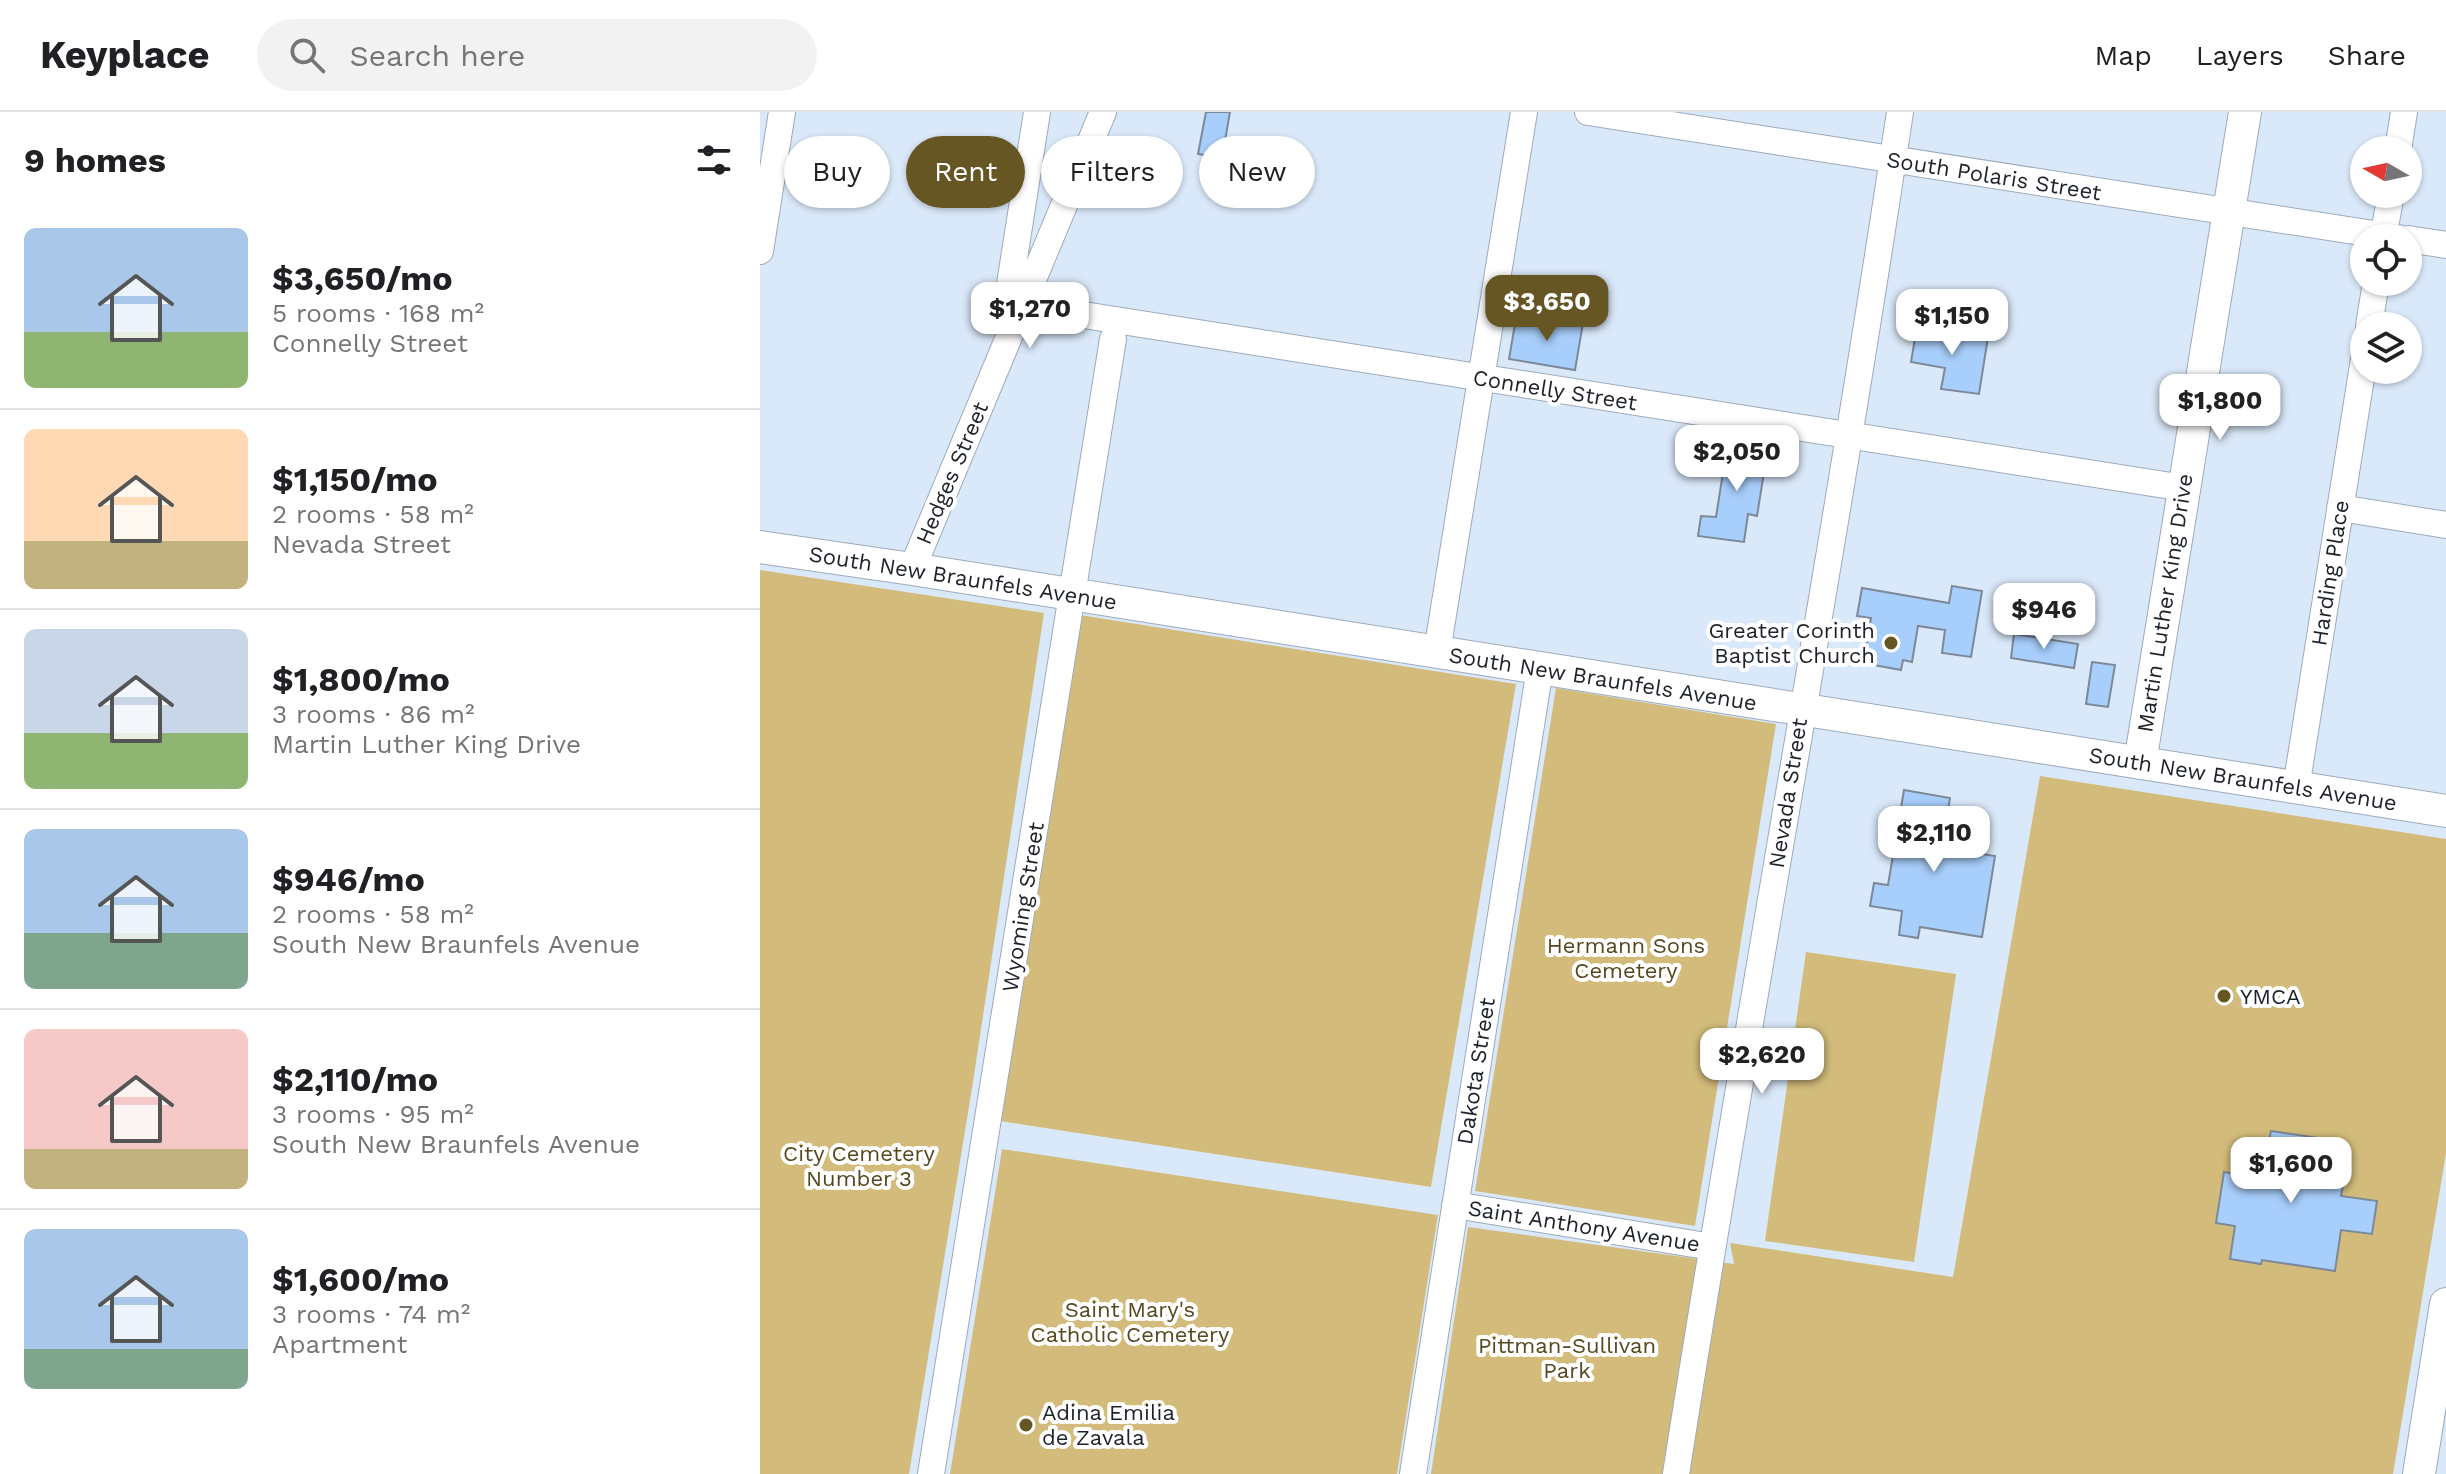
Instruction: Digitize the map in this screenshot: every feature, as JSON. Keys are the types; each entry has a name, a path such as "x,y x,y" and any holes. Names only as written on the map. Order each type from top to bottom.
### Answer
{"main road":[{"name":"Martin Luther King Drive","path":"2140,763 2245,112"},
{"name":"South New Braunfels Avenue","path":"760,547 2446,811"},
{"path":"2419,1474 2445,1322"}],"street":[{"path":"760,251 782,112"},
{"path":"998,363 1037,112"},
{"name":"Hedges Street","path":"912,569 1103,112"},
{"path":"1437,652 1524,112"},
{"name":"South Polaris Street","path":"1588,112 2350,231"},
{"name":"Nevada Street","path":"1676,1474 1900,112"},
{"path":"2400,136 2404,112"},
{"name":"South Polaris Street","path":"2422,242 2446,245"},
{"name":"Connelly Street","path":"1020,305 2184,488"},
{"name":"Wyoming Street","path":"931,1474 1113,339"},
{"name":"Harding Place","path":"2296,788 2360,384"},
{"path":"2340,508 2446,525"},
{"name":"Dakota Street","path":"1413,1474 1540,668"},
{"name":"Saint Anthony Avenue","path":"1455,1205 1712,1247"}],"green space":[{"name":"City Cemetery Number 3","path":"760,570 1044,613 973,1082 909,1474 760,1474"},
{"path":"1080,615 1516,684 1431,1187 1000,1121"},
{"name":"Hermann Sons Cemetery","path":"1556,688 1776,724 1695,1226 1475,1191"},
{"name":"Pittman-Sullivan Park","path":"2040,776 2446,839 2446,1153 2393,1474 1431,1474 1468,1227 1734,1264 1730,1243 1953,1277"},
{"path":"1806,952 1956,974 1914,1262 1765,1241"},
{"name":"Saint Mary's Catholic Cemetery","path":"1002,1149 1438,1215 1397,1474 950,1474"}],"building":[{"path":"1206,112 1230,112 1226,136 1201,136"},
{"path":"1528,317 1583,323 1575,370 1509,359 1515,324 1526,325"},
{"path":"1917,326 1988,337 1979,394 1941,389 1945,368 1911,362"},
{"path":"1728,441 1768,447 1757,516 1748,514 1744,542 1698,536 1701,516 1716,517"},
{"name":"Greater Corinth Baptist Church","path":"1952,586 1982,591 1971,657 1942,653 1945,630 1918,626 1912,662 1903,660 1901,670 1863,663 1871,618 1857,616 1862,588 1949,603"},
{"path":"2014,634 2078,644 2074,668 2011,658"},
{"path":"2092,662 2115,665 2108,707 2086,704"},
{"path":"1904,790 1950,798 1938,847 1995,856 1982,937 1920,927 1918,938 1899,935 1902,911 1870,906 1874,883 1888,885"},
{"path":"2271,1131 2333,1140 2328,1173 2345,1175 2341,1196 2377,1201 2372,1234 2341,1230 2335,1271 2262,1260 2261,1264 2230,1259 2235,1226 2216,1223 2224,1172 2249,1176 2254,1143 2268,1145"}],"place":[{"name":"Greater Corinth Baptist Church","path":"1891,643"},
{"name":"YMCA","path":"2224,996"},
{"name":"Adina Emilia de Zavala","path":"1026,1425"}]}
